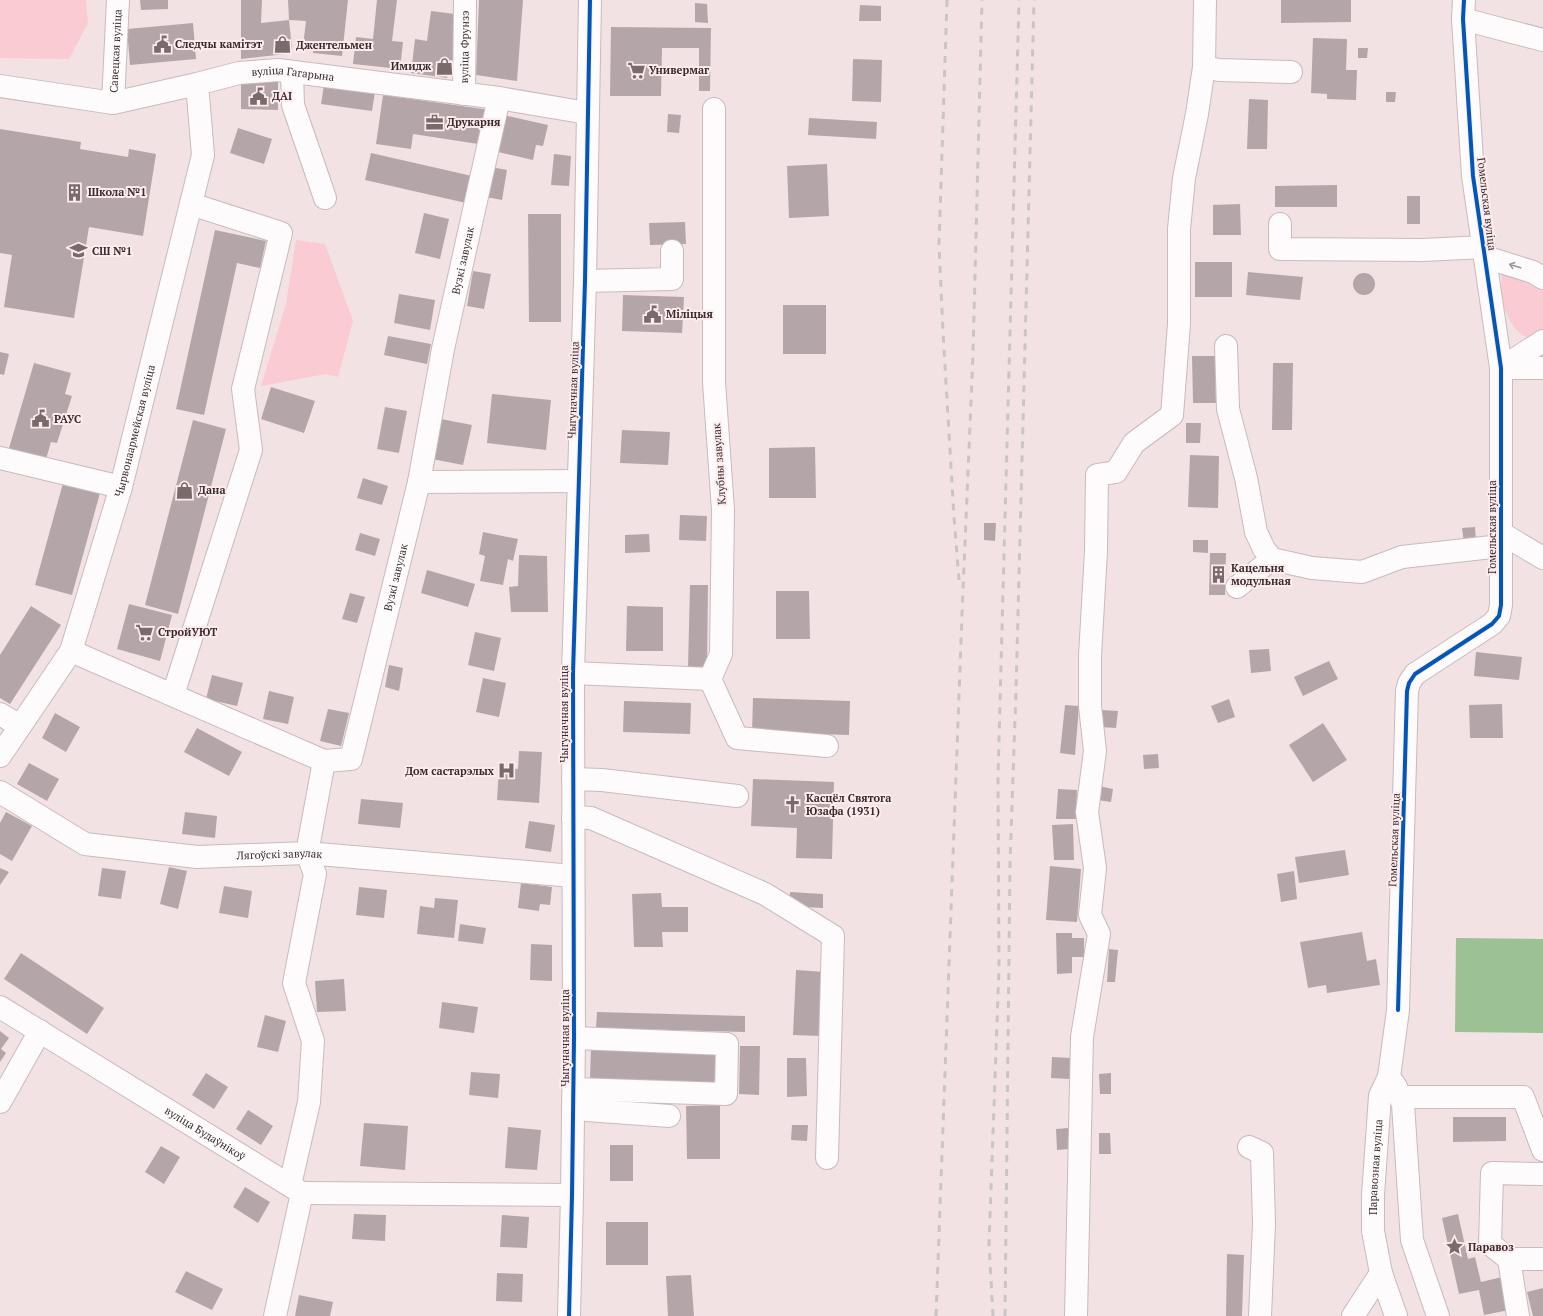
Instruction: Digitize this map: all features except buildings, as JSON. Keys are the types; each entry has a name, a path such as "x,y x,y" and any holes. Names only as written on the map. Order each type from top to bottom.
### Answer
{"street":[{"name":"Савецкая вуліца","path":"113,103 118,0"},
{"name":"вуліца Фрунзэ","path":"464,94 465,0"},
{"name":"Чыгуначная вуліца","path":"569,1316 574,1038 573,673 585,281 590,0"},
{"path":"1076,1316 1082,1036 1099,934 1090,915 1095,868 1087,812 1095,751 1090,706 1090,656 1096,551 1097,475 1116,472 1134,443 1172,415 1179,324 1179,229 1184,178 1197,114 1204,67 1205,0"},
{"path":"1463,9 1543,40"},
{"name":"Гомельская вуліца","path":"1398,1010 1408,683 1415,674 1492,624 1499,616 1501,605 1502,368 1473,176 1463,9"},
{"path":"1204,67 1219,70 1291,72"},
{"name":"вуліца Гагарына","path":"0,86 113,103 239,73 278,70 500,98 587,113"},
{"path":"292,72 293,105 325,198"},
{"name":"Чырвонаармейская вуліца","path":"0,756 71,651 120,487 203,155 197,84"},
{"name":"Вузкі завулак","path":"71,651 324,761 351,759 419,482 443,349 500,98"},
{"name":"Клубны завулак","path":"710,679 721,654 722,526 714,382 714,109"},
{"path":"173,695 251,450 243,389 281,233 191,204"},
{"path":"1280,224 1280,249 1484,252 1533,272 1543,278"},
{"path":"585,281 672,279 672,251"},
{"path":"1502,368 1543,341"},
{"path":"1226,346 1228,409 1246,478 1256,532 1264,549 1272,559 1312,568 1362,572 1402,557 1501,540 1543,558"},
{"path":"1502,368 1543,368"},
{"path":"0,458 120,487"},
{"path":"419,482 579,481"},
{"path":"1237,587 1272,559"},
{"path":"573,673 710,679 737,738 827,746"},
{"path":"0,714 20,726"},
{"path":"275,1316 309,1102 313,1041 294,983 315,874 307,853 324,761"},
{"path":"573,779 602,780 737,796"},
{"name":"Лягоўскі завулак","path":"0,792 85,844 197,857 307,853 574,876"},
{"path":"573,817 591,818 765,894 833,936 827,1158"},
{"name":"вуліца Будаўнікоў","path":"0,1007 296,1189"},
{"name":"Паравозная вуліца","path":"1396,1316 1381,1273 1373,1231 1373,1195 1380,1096 1389,1077 1398,1010"},
{"path":"0,1102 40,1031"},
{"path":"573,1099 726,1094 727,1044 574,1038"},
{"path":"1389,1077 1396,1087 1403,1104 1412,1240 1438,1316"},
{"path":"1400,1097 1523,1097 1543,1150"},
{"path":"573,1099 669,1116"},
{"path":"1249,1147 1262,1153 1264,1224 1260,1316"},
{"path":"1543,1174 1492,1173 1490,1244 1509,1259 1543,1259"},
{"path":"296,1189 572,1195"},
{"path":"1509,1259 1518,1316"},
{"path":"1353,1316 1381,1273"}],"shaded area":[{"path":"0,0 86,0 88,23 69,59 0,58"},
{"path":"296,240 325,244 353,321 338,377 326,374 261,386 286,304"},
{"path":"1502,270 1531,280 1540,287 1543,292 1543,334 1535,337 1528,337 1521,334 1510,321 1501,295"},
{"path":"1456,938 1543,939 1543,1033 1455,1032"}],"railway":[{"path":"947,0 939,244 954,517 959,580"},
{"path":"936,1316 973,354 982,0"},
{"path":"993,1316 989,1244 999,968 998,777 1019,0"},
{"path":"1005,1316 1010,863 1016,691 1034,0"}],"cycle path":[{"path":"569,1316 574,1038 573,673 585,281 590,0"},
{"path":"1398,1010 1407,691 1409,683 1415,674 1492,624 1499,616 1501,605 1501,368 1473,176 1463,19 1464,0"}],"place":[{"name":"Следчы камітэт","path":"162,44"},
{"name":"Джентельмен","path":"283,45"},
{"name":"Имидж","path":"444,66"},
{"name":"Универмаг","path":"636,70"},
{"name":"ДАІ","path":"259,96"},
{"name":"Друкарня","path":"434,122"},
{"name":"Школа №1","path":"75,192"},
{"name":"СШ №1","path":"79,251"},
{"name":"Міліцыя","path":"653,314"},
{"name":"РАУС","path":"41,419"},
{"name":"Дана","path":"185,490"},
{"name":"Кацельня модульная","path":"1218,574"},
{"name":"СтройУЮТ","path":"145,632"},
{"name":"Дом састарэлых","path":"507,771"},
{"name":"Касцёл Святога Юзафа (1931)","path":"793,804"},
{"name":"Паравоз","path":"1455,1247"}]}
